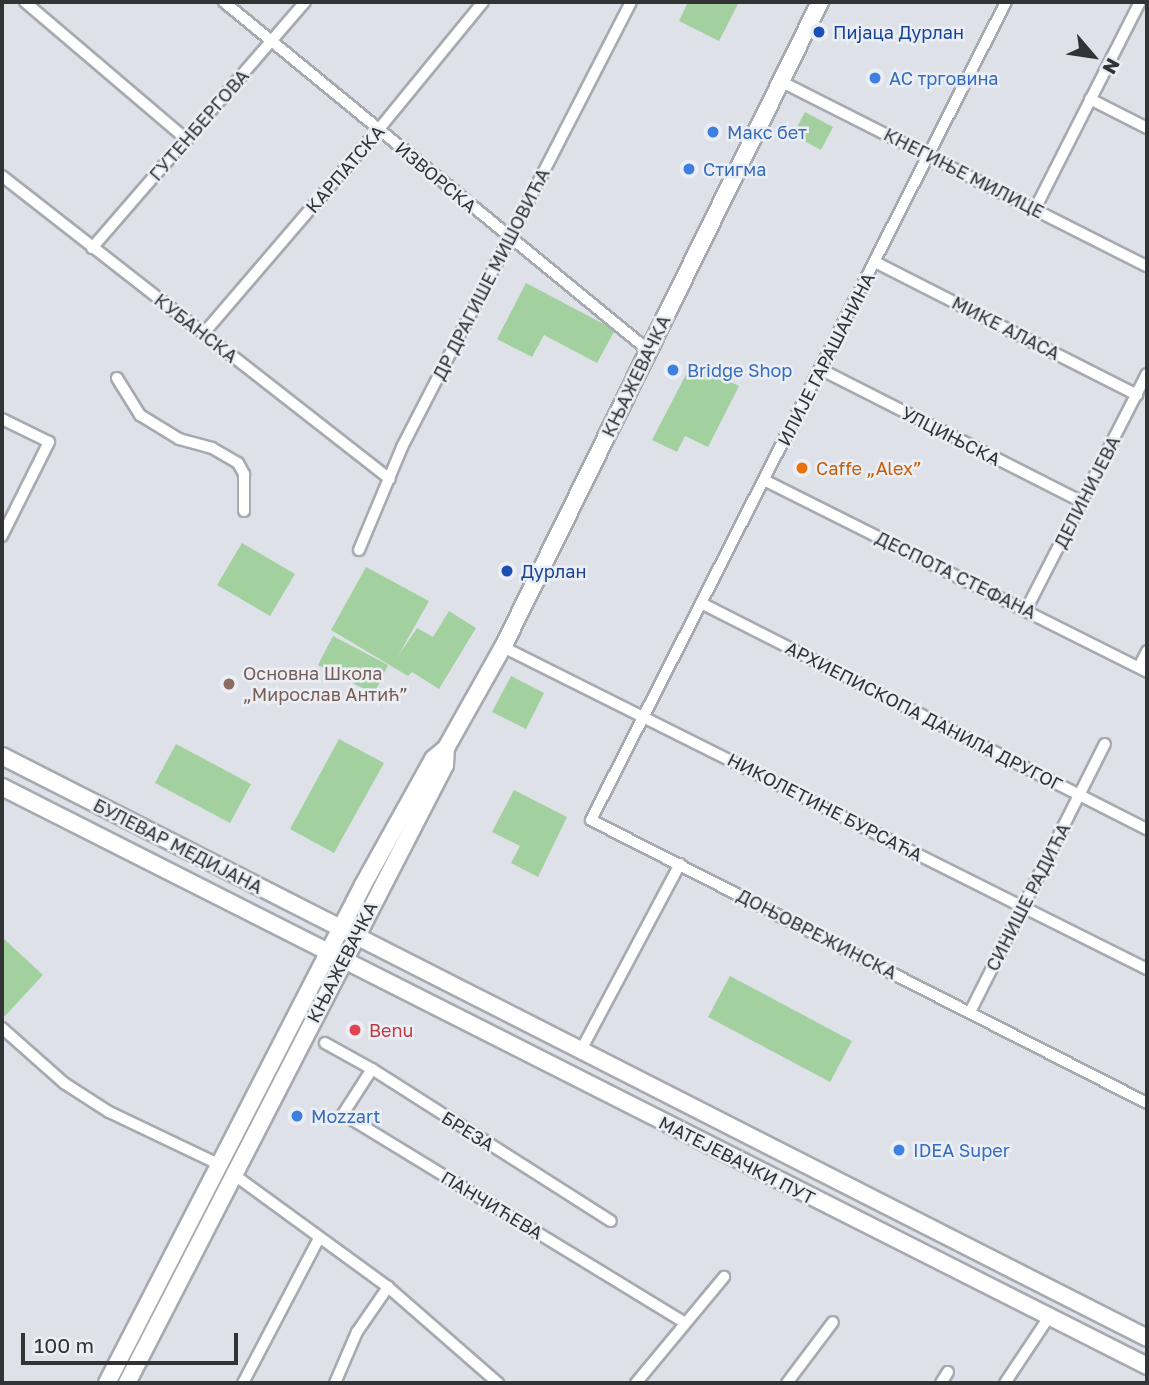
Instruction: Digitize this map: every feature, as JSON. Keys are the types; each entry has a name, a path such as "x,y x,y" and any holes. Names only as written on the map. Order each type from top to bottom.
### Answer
{"main road":[{"name":"КЊАЖЕВАЧКА","path":"226,1170 340,929 433,759 446,748 503,647 820,2"},
{"name":"КЊАЖЕВАЧКА","path":"226,1170 355,937 445,765 446,748"},
{"name":"БУЛЕВАР МЕДИЈАНА","path":"2,756 355,937"},
{"name":"БУЛЕВАР МЕДИЈАНА","path":"2,787 327,954"},
{"name":"МАТЕЈЕВАЧКИ ПУТ","path":"355,937 1147,1338"},
{"name":"МАТЕЈЕВАЧКИ ПУТ","path":"327,954 1147,1366"},
{"path":"107,1383 226,1170"},
{"path":"127,1383 226,1170"}],"street":[{"path":"25,2 187,140"},
{"name":"ИЗВОРСКА","path":"224,2 648,350"},
{"name":"ГУТЕНБЕРГОВА","path":"92,248 306,2"},
{"name":"КАРПАТСКА","path":"204,333 379,129 483,2"},
{"name":"ДР ДРАГИШЕ МИШОВИЋА","path":"359,550 402,447 630,2"},
{"name":"ИЛИЈЕ ГАРАШАНИНА","path":"644,715 1006,2"},
{"path":"1035,209 1140,2"},
{"name":"КНЕГИЊЕ МИЛИЦЕ","path":"780,81 1147,266"},
{"path":"1090,99 1147,128"},
{"name":"КУБАНСКА","path":"2,176 390,480"},
{"name":"МИКЕ АЛАСА","path":"875,262 1137,395"},
{"name":"УЛЦИЊСКА","path":"820,369 1082,502"},
{"name":"ДЕЛИНИЈЕВА","path":"1026,610 1147,374"},
{"path":"117,378 140,415 179,439 212,448 238,463 244,474 244,510"},
{"path":"2,419 49,442 3,533"},
{"name":"ДЕСПОТА СТЕФАНА","path":"764,480 1143,670"},
{"name":"АРХИЕПИСКОПА ДАНИЛА ДРУГОГ","path":"701,603 1147,829"},
{"name":"НИКОЛЕТИНЕ БУРСАЋА","path":"503,647 644,715 1147,969"},
{"path":"1143,670 1147,651"},
{"name":"ДОЊОВРЕЖИНСКА","path":"644,715 591,820 1147,1103"},
{"name":"СИНИШЕ РАДИЋА","path":"970,1012 1105,744"},
{"path":"580,1052 680,864"},
{"path":"2,1045 6,1032 64,1083 109,1112 226,1170 388,1287 498,1383"},
{"name":"БРЕЗА","path":"325,1043 372,1069 611,1221"},
{"name":"ПАНЧИЋЕВА","path":"372,1069 343,1114 685,1323"},
{"path":"243,1383 319,1238"},
{"path":"636,1383 723,1277"},
{"path":"335,1383 358,1332 388,1287"},
{"path":"1005,1383 1049,1317"},
{"path":"788,1383 833,1322"},
{"path":"941,1383 948,1372"}],"green space":[{"path":"688,2 739,2 719,41 679,21"},
{"path":"805,112 833,127 821,150 793,135"},
{"path":"526,283 615,330 597,363 544,335 532,357 497,339"},
{"path":"692,363 739,386 708,447 685,436 677,452 652,440"},
{"path":"242,543 295,574 270,616 217,585"},
{"path":"366,567 429,601 398,656 417,628 433,637 449,611 476,628 439,689 412,672 408,676 331,630"},
{"path":"333,636 388,665 374,694 318,665"},
{"path":"511,676 544,693 526,729 492,712"},
{"path":"339,739 384,763 334,853 290,829"},
{"path":"176,744 251,784 230,823 155,783"},
{"path":"514,790 567,817 538,877 511,863 520,846 492,832"},
{"path":"2,937 43,975 5,1016 2,1014"},
{"path":"730,976 852,1041 830,1082 708,1017"}],"place":[{"name":"Пијаца Дурлан","path":"819,32"},
{"name":"АС трговина","path":"875,78"},
{"name":"Макс бет","path":"713,132"},
{"name":"Стигма","path":"689,169"},
{"name":"Bridge Shop","path":"673,370"},
{"name":"Caffe „Alex”","path":"802,468"},
{"name":"Дурлан","path":"507,571"},
{"name":"Основна Школа „Мирослав Антић”","path":"229,684"},
{"name":"Benu","path":"355,1030"},
{"name":"Mozzart","path":"297,1116"},
{"name":"IDEA Super","path":"899,1150"}]}
